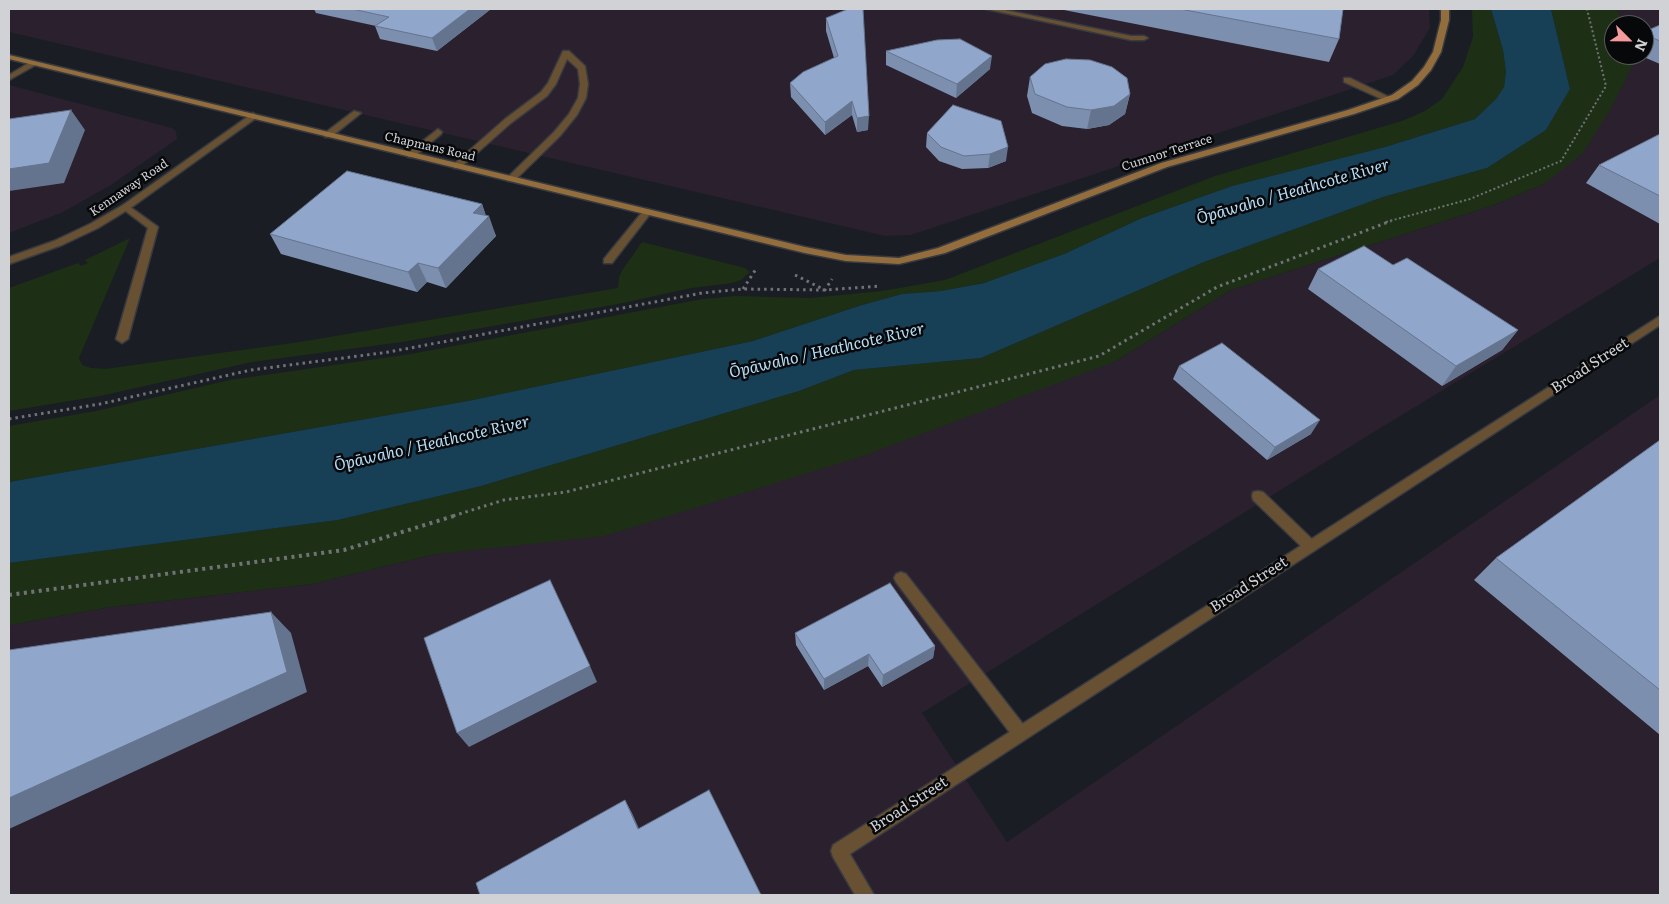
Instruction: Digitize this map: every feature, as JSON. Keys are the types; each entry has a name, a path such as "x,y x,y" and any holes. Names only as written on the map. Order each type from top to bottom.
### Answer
{"street":[{"path":"990,9 1131,38 1144,38"},
{"name":"Cumnor Terrace","path":"846,258 899,261 928,255 1164,165 1389,99 1415,83 1428,68 1437,52 1442,35 1444,9"},
{"path":"457,166 508,121 544,94 552,84 566,53 582,68 584,84 582,98 568,121 511,179"},
{"name":"Chapmans Road","path":"9,57 647,212 846,258"},
{"path":"9,78 35,63"},
{"path":"1347,80 1389,99"},
{"path":"328,135 357,113"},
{"name":"Kennaway Road","path":"9,260 58,243 94,226 126,207 253,116"},
{"path":"411,155 438,132"},
{"path":"122,339 153,227 126,207"},
{"path":"608,261 647,212"},
{"name":"Broad Street","path":"865,895 839,851 1660,320"},
{"path":"1258,496 1310,546"},
{"path":"901,578 1020,733"}],"path":[{"path":"9,595 344,550 504,500 566,492 1099,356 1217,287 1382,224 1470,199 1561,161 1606,86 1587,9"},
{"path":"743,289 756,269"},
{"path":"795,275 825,290 833,278"}],"shaded area":[{"path":"9,9 1429,9 1430,28 1413,56 1393,75 911,235 885,236 9,32"},
{"path":"1617,9 1660,9 1660,258 1369,435 922,713 1007,842 1660,395 1660,895 9,895 9,625 110,607 312,584 435,554 1114,362 1231,290 1494,205 1544,184 1632,65 1654,65 1654,15 1619,15"},
{"path":"9,85 172,128 176,131 177,139 111,185 63,212 9,233"}],"green space":[{"path":"1472,9 1491,9 1503,50 1506,72 1504,87 1496,99 1475,119 1385,147 1232,186 1142,218 1064,254 987,282 941,291 902,294 862,305 753,341 468,401 9,482 9,426 96,411 230,380 411,354 703,299 735,296 810,298 882,291 945,280 1215,176 1402,121 1425,111 1442,99 1463,67 1473,37"},
{"path":"1551,9 1617,9 1619,15 1604,15 1604,65 1633,65 1612,106 1583,153 1544,184 1494,205 1231,290 1114,362 863,456 604,536 435,554 312,584 110,607 9,625 9,563 338,520 481,486 799,391 854,370 981,358 1204,262 1383,197 1487,168 1546,130 1570,89"},
{"path":"130,238 79,358 82,365 105,369 300,342 618,288 619,277 623,269 642,242 745,268 750,272 741,280 732,283 691,288 623,303 402,342 252,362 100,396 9,411 9,288 78,263 81,266 88,263 85,260"}],"water":[{"name":"Ōpāwaho / Heathcote River","path":"1491,9 1551,9 1570,89 1546,130 1487,168 1383,197 1204,262 981,358 854,370 799,391 481,486 338,520 9,563 9,482 468,401 753,341 862,305 902,294 941,291 984,283 1064,254 1142,218 1232,186 1385,147 1475,119 1496,99 1504,87 1506,72 1503,50"}],"building":[{"path":"352,9 470,9 432,38 375,26 389,17"},
{"path":"848,9 863,9 869,116 857,118 852,101 825,122 790,83 803,72 838,56 826,18"},
{"path":"1180,9 1343,9 1339,39"},
{"path":"1660,25 1660,41 1654,38 1654,28"},
{"path":"960,39 992,56 957,84 886,51 937,40"},
{"path":"1066,59 1090,60 1112,67 1127,78 1130,94 1114,106 1091,110 1067,107 1035,94 1030,77 1045,64"},
{"path":"953,105 1001,121 1008,147 990,154 964,156 941,147 927,133"},
{"path":"71,110 49,163 9,169 9,119"},
{"path":"1660,134 1660,196 1599,165"},
{"path":"347,171 482,204 473,213 489,216 438,268 418,263 408,272 270,234"},
{"path":"1364,246 1393,265 1407,258 1518,330 1456,366 1318,269"},
{"path":"1222,343 1320,420 1275,447 1179,366"},
{"path":"1660,440 1660,690 1496,558"},
{"path":"550,580 590,666 457,733 424,638"},
{"path":"890,583 935,646 883,675 869,654 824,679 795,633"},
{"path":"271,612 287,672 9,798 9,650"},
{"path":"709,790 761,895 480,895 476,883 625,800 638,829"}]}
